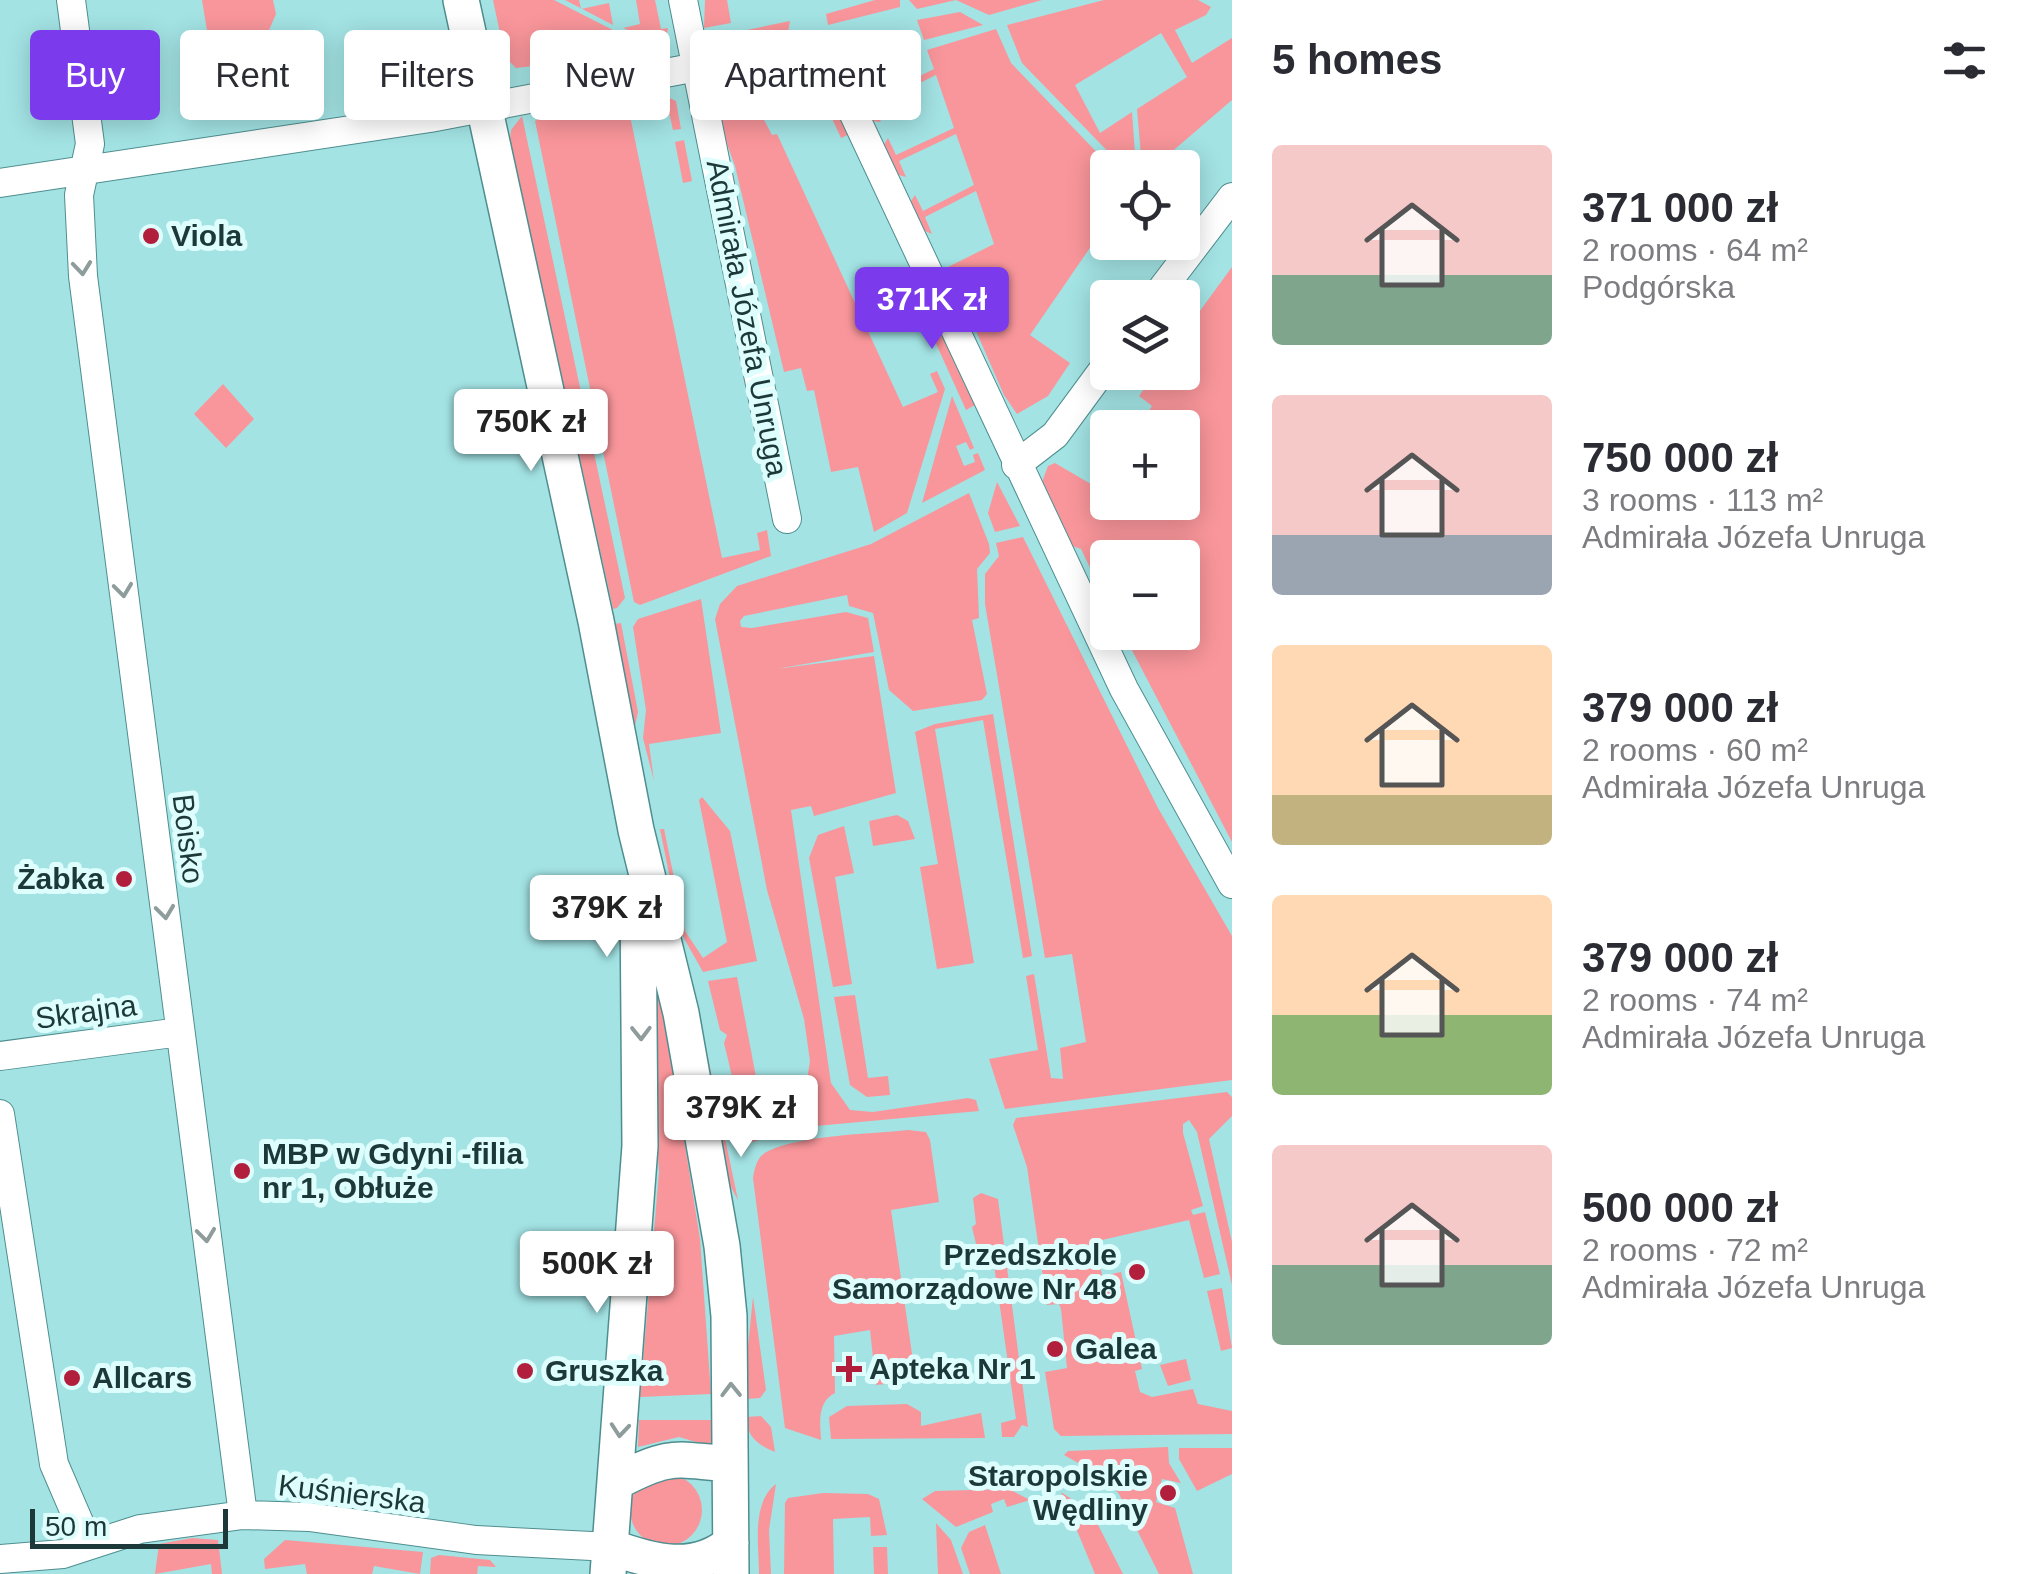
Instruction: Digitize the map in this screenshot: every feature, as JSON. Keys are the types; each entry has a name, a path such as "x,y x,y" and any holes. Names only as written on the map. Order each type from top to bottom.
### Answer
{"street":[{"name":"Boisko","path":"71,0 90,144 78,226 82,276 243,1515"},
{"path":"461,0 467,30"},
{"name":"Admirała Józefa Unruga","path":"683,0 690,34"},
{"path":"510,102 690,68"},
{"path":"0,183 403,120"},
{"path":"487,120 636,830 681,1013 722,1246 729,1316 731,1558 720,1554 671,1566 609,1560 643,1088 636,830"},
{"name":"Admirała Józefa Unruga","path":"708,120 787,519"},
{"path":"856,120 1124,689 1232,884"},
{"path":"1168,280 1232,197"},
{"path":"1016,466 1056,436 1090,388"},
{"name":"Skrajna","path":"0,1056 180,1032"},
{"path":"0,1114 54,1464 88,1543"},
{"path":"616,1482 658,1460 686,1457 730,1464"},
{"name":"Kuśnierska","path":"0,1559 64,1554 140,1529 243,1515 309,1517 609,1560"}],"shaded area":[{"path":"202,0 273,0 276,14 269,30 207,30"},
{"path":"493,0 554,0 613,30 530,30 530,66 516,68 510,62 510,30 499,30"},
{"path":"636,0 655,0 661,29 668,30 623,28 640,24"},
{"path":"705,0 727,0 731,23 704,28"},
{"path":"875,0 900,0 900,7 828,25 826,14"},
{"path":"909,0 956,0 917,9"},
{"path":"956,0 1042,0 989,15"},
{"path":"1104,0 1198,0 1211,7 1206,15 1175,30 1192,63 1232,38 1232,100 1174,150 1141,150 1137,109 1187,77 1161,33 1075,85 1100,133 1132,112 1135,150 1106,150 1022,63 1007,25"},
{"path":"609,3 613,25 582,9"},
{"path":"960,12 983,25 924,40 917,20"},
{"path":"790,21 788,30 746,30"},
{"path":"996,29 1011,63 1095,150 1090,150 1090,248 1030,335 1070,363 1048,396 1017,414 1004,395 948,267 994,244 976,191 925,217 932,234 920,229 909,204 915,195 923,211 974,185 956,134 899,161 906,177 895,174 883,146 888,138 896,155 954,128 936,75 921,82 921,75 934,69 927,50"},
{"path":"670,98 676,101 681,129 673,130"},
{"path":"522,116 625,598 613,609 510,141 511,130"},
{"path":"631,120 722,558 760,550 757,533 767,530 771,556 640,605 634,602 535,121"},
{"path":"720,120 764,120 772,135 777,134 903,407 938,392 930,374 937,371 945,389 907,513 874,532 858,467 831,472 814,390 807,391 801,368 784,372 735,166"},
{"path":"833,120 843,120 850,134 841,138"},
{"path":"684,140 692,181 683,183 675,142"},
{"path":"1232,267 1232,842 1132,650 1200,650 1200,540 1090,540 1090,568 1081,549 1069,545 1042,482 1048,466 1055,463 1090,483 1090,520 1200,520 1200,410 1149,410 1152,406 1139,396 1143,390 1200,390 1200,311"},
{"path":"912,268 975,405 966,410 905,275"},
{"path":"223,384 254,419 226,448 194,414"},
{"path":"952,396 974,448 970,450 966,442 956,446 964,466 975,462 973,455 978,453 985,470 922,503"},
{"path":"997,482 1020,526 995,532 988,513"},
{"path":"969,493 990,553 977,569 979,618 972,620 987,694 982,700 913,711 889,690 873,613 849,606 847,595 744,616 740,621 741,627 752,628 846,612 868,618 874,652 776,669 874,656 896,793 814,816 811,806 791,810 831,1083 850,1110 873,1112 968,1098 976,1100 979,1111 805,1127 801,1116 810,1061 804,1019 767,890 715,619 720,604 737,586 871,544"},
{"path":"1023,537 1158,808 1232,936 1232,1080 1005,1109 989,1059 1038,1050 1026,976 1034,974 1051,1078 1063,1079 1060,1048 1086,1042 1072,954 1045,958 985,604 985,574 999,556 996,543"},
{"path":"701,599 721,733 649,744 654,781 643,738 646,710 633,627 638,619"},
{"path":"621,623 638,712 632,740 614,624"},
{"path":"993,714 1032,956 1023,958 983,720 935,729 974,963 937,969 920,867 938,864 915,732 935,724"},
{"path":"702,797 730,831 757,961 703,972 681,933 660,829 664,829 685,931 703,958 727,942 699,800"},
{"path":"897,815 908,821 915,839 873,846 869,821"},
{"path":"844,826 854,873 835,877 852,984 833,987 809,858 818,835"},
{"path":"674,938 692,982 738,1200 721,1169"},
{"path":"656,963 700,1239 711,1394 640,1397 659,1172 652,1069"},
{"path":"737,977 764,1119 788,1115 790,1132 748,1143 724,1043 727,1035 720,1030 708,981"},
{"path":"855,995 868,1078 888,1076 890,1095 867,1097 850,1085 834,997"},
{"name":"Przedszkole Samorządowe Nr 48","path":"1227,1092 1232,1097 1232,1116 1209,1139 1232,1242 1232,1285 1197,1132 1189,1120 1183,1124 1183,1133 1203,1206 1191,1210 1193,1215 1205,1212 1220,1274 1204,1278 1189,1220 1102,1240 1098,1251 1102,1276 1121,1272 1142,1369 1135,1371 1140,1392 1152,1397 1193,1389 1198,1404 1232,1411 1232,1434 1061,1436 1054,1429 1045,1372 1067,1368 1061,1309 1059,1304 1047,1305 1027,1167 1013,1125 1016,1118"},
{"path":"908,1130 926,1132 930,1140 939,1202 891,1210 916,1381 876,1385 870,1330 834,1336 835,1393 822,1407 821,1440 785,1428 753,1178 757,1164 761,1156 789,1144"},
{"path":"981,1193 998,1199 1028,1427 1022,1425 1014,1437 1002,1437 1001,1423 1016,1419 994,1265 981,1265 972,1227 976,1224 973,1198"},
{"path":"1222,1288 1232,1348 1221,1351 1207,1291"},
{"path":"753,1297 766,1390 760,1398 747,1399 744,1386"},
{"path":"1186,1359 1191,1380 1168,1386 1160,1365"},
{"path":"907,1404 921,1412 921,1426 981,1413 985,1438 831,1439 829,1417 847,1406"},
{"path":"761,1416 771,1427 775,1452 759,1443 748,1430 746,1417"},
{"path":"639,1420 713,1420 713,1447 679,1437 638,1447"},
{"path":"1168,1447 1169,1463 1181,1483 1162,1479 1156,1502 1175,1508 1193,1574 1159,1574 1119,1494 1105,1478 1064,1455 1068,1451"},
{"path":"1179,1448 1232,1448 1232,1474 1197,1491 1179,1459"},
{"path":"666,1474 680,1476 692,1484 700,1496 700,1524 692,1536 680,1544 666,1546 652,1544 640,1536 632,1524 630,1510 632,1496 640,1484 652,1476"},
{"path":"776,1484 769,1530 771,1574 759,1574 760,1513 768,1492"},
{"path":"1009,1489 1030,1500 1007,1507 1004,1499 991,1504 993,1512 956,1527 922,1499 935,1491"},
{"path":"1061,1492 1092,1513 1123,1574 1095,1574"},
{"path":"823,1493 868,1494 879,1499 887,1535 871,1536 870,1517 833,1519 834,1574 784,1574 785,1503 788,1498"},
{"path":"936,1523 951,1540 963,1574 938,1574"},
{"path":"985,1525 1001,1574 970,1574 961,1548 969,1532"},
{"path":"192,1538 218,1540 222,1574 212,1574 211,1564 155,1574 159,1544"},
{"path":"285,1540 423,1552 420,1574 374,1566 372,1574 307,1574 305,1564 265,1569 264,1559"},
{"path":"873,1547 887,1547 888,1574 874,1574"},
{"path":"439,1555 490,1560 496,1567 478,1566 477,1574 430,1574 431,1558"}],"place":[{"name":"Viola","path":"151,236"},
{"name":"Żabka","path":"124,879"},
{"name":"MBP w Gdyni -filia nr 1, Obłuże","path":"242,1171"},
{"name":"Przedszkole Samorządowe Nr 48","path":"1137,1272"},
{"name":"Galea","path":"1055,1349"},
{"name":"Apteka Nr 1","path":"849,1369"},
{"name":"Gruszka","path":"525,1371"},
{"name":"Allcars","path":"72,1378"},
{"name":"Staropolskie Wędliny","path":"1168,1493"}]}
